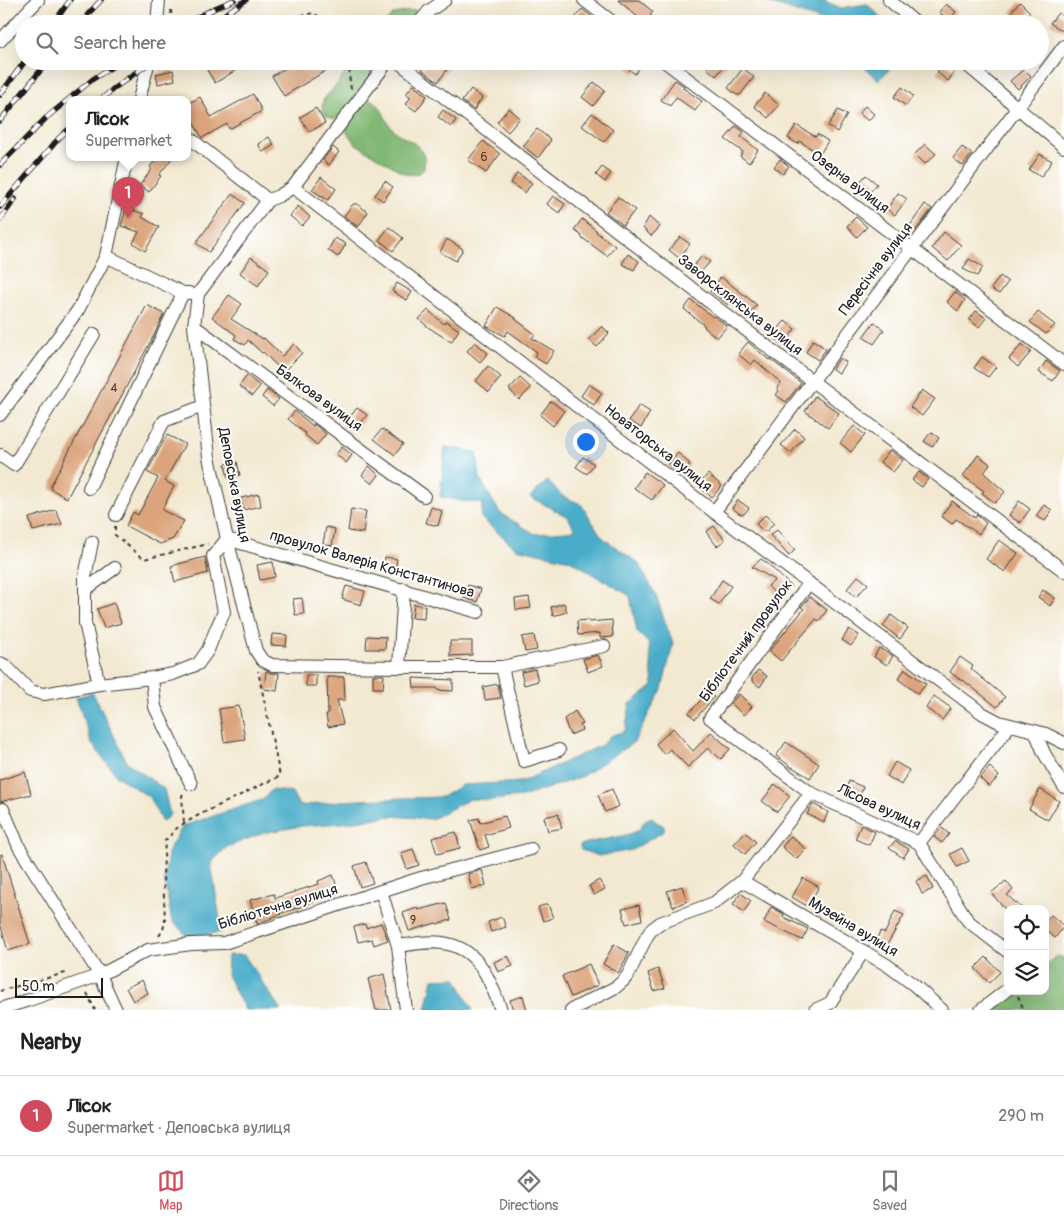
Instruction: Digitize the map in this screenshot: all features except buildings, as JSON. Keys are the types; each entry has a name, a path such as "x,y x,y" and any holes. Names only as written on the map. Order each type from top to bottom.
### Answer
{"street":[{"path":"24,15 38,0"},
{"path":"158,15 160,0"},
{"path":"426,15 445,0"},
{"path":"584,0 603,15"},
{"path":"889,0 906,15"},
{"path":"0,41 15,25"},
{"name":"Пересічна вулиця","path":"1049,66 1064,46"},
{"path":"141,96 147,70"},
{"name":"Деповська вулиця","path":"381,70 293,187 280,196 268,200 198,294 194,326 208,457 256,651 262,660 272,665 399,667"},
{"name":"Заворсклянська вулиця","path":"409,70 812,381 1064,571"},
{"name":"Озерна вулиця","path":"676,70 1064,364"},
{"path":"973,70 1064,147"},
{"name":"Пересічна вулиця","path":"714,512 1046,70"},
{"path":"191,139 268,200"},
{"path":"0,415 78,310 106,256 126,161"},
{"name":"Новаторська вулиця","path":"293,187 714,512 982,713 999,722 1046,734 1064,742"},
{"path":"106,256 183,293 198,294"},
{"path":"89,488 183,293"},
{"name":"Балкова вулиця","path":"194,326 424,496"},
{"path":"0,456 14,465 94,334"},
{"path":"116,515 164,422 203,406"},
{"path":"0,663 6,666 30,691 44,694 173,674 198,664 208,650 216,627 224,612 214,556 227,539"},
{"name":"провулок Валерія Константинова","path":"227,539 478,612"},
{"path":"92,542 85,577 85,623 99,684"},
{"path":"85,590 115,568"},
{"name":"Бібліотечний провулок","path":"710,718 809,583"},
{"path":"404,589 399,667 502,667 604,646"},
{"path":"502,667 524,761 559,750"},
{"path":"152,678 155,707 191,784"},
{"name":"Лісова вулиця","path":"710,718 811,794 919,843 968,921 1005,950"},
{"path":"919,843 1010,725"},
{"path":"1035,731 1044,753 1064,787"},
{"path":"571,1010 623,982 646,936 652,929 660,923 714,903 742,881 811,794"},
{"path":"3,809 19,847 100,975 116,1010"},
{"name":"Бібліотечна вулиця","path":"0,1009 100,975 148,950 191,944 224,943 421,878 531,849"},
{"name":"Музейна вулиця","path":"742,881 887,966 914,985 942,1010"},
{"path":"381,891 398,946 406,1010"},
{"path":"398,946 426,943 447,944 473,956 492,986 501,1010"},
{"path":"814,1010 830,1003 863,952"},
{"path":"981,1010 1004,992"}],"path":[{"path":"171,7 171,15"},
{"path":"303,15 314,13 317,15"},
{"path":"351,70 351,89 359,100"},
{"path":"116,515 115,536 144,559 227,539"},
{"path":"148,950 164,930 166,921 163,875 165,840 184,823 280,776 258,670"},
{"path":"184,823 182,796 191,784"},
{"path":"82,982 95,1010"},
{"path":"0,991 15,986"},
{"path":"1018,995 1024,1010"}],"green space":[{"path":"415,10 417,15 393,15"},
{"path":"346,70 378,70 341,117 334,119 326,116 322,108 323,100 339,82"},
{"path":"371,100 378,105 389,125 415,144 423,153 424,169 419,173 413,175 402,172 356,144 347,133 347,126 365,102"},
{"path":"1057,956 1064,958 1064,1010 993,1010 1010,995 1049,995 1049,963"}],"water":[{"path":"760,0 823,0 841,8 867,4 879,15 806,15"},
{"path":"867,70 888,70 879,80"},
{"path":"445,447 477,452 480,479 500,513 535,534 575,530 568,517 530,497 547,481 564,497 581,504 602,537 638,563 655,593 673,644 662,689 634,742 581,777 522,797 491,800 470,799 432,819 390,816 342,823 302,826 263,833 227,847 211,863 222,932 188,937 172,921 164,879 169,849 183,826 264,799 271,790 291,792 300,806 340,801 442,797 462,785 521,782 602,745 610,736 625,731 630,704 653,686 649,644 637,632 630,596 570,560 516,548 481,518 482,503 440,497"},
{"path":"93,693 127,762 164,789 170,815 162,822 149,797 117,776 92,744 76,697"},
{"path":"652,817 656,822 664,826 664,831 632,850 599,856 581,850 580,845 635,832 648,818"},
{"path":"228,955 244,955 281,1010 245,1010 227,975"},
{"path":"456,978 473,1010 426,1010 433,979"}],"railway":[{"path":"59,15 70,0"},
{"path":"87,15 101,0"},
{"path":"202,15 234,0"},
{"path":"224,15 246,0"},
{"path":"0,95 18,70"},
{"path":"0,121 41,70"},
{"path":"73,96 107,70"},
{"path":"105,96 139,70"},
{"path":"0,165 46,118 66,101"},
{"path":"0,207 66,132"},
{"path":"0,220 15,199"}],"place":[{"name":"Лісок","path":"128,218"}]}
